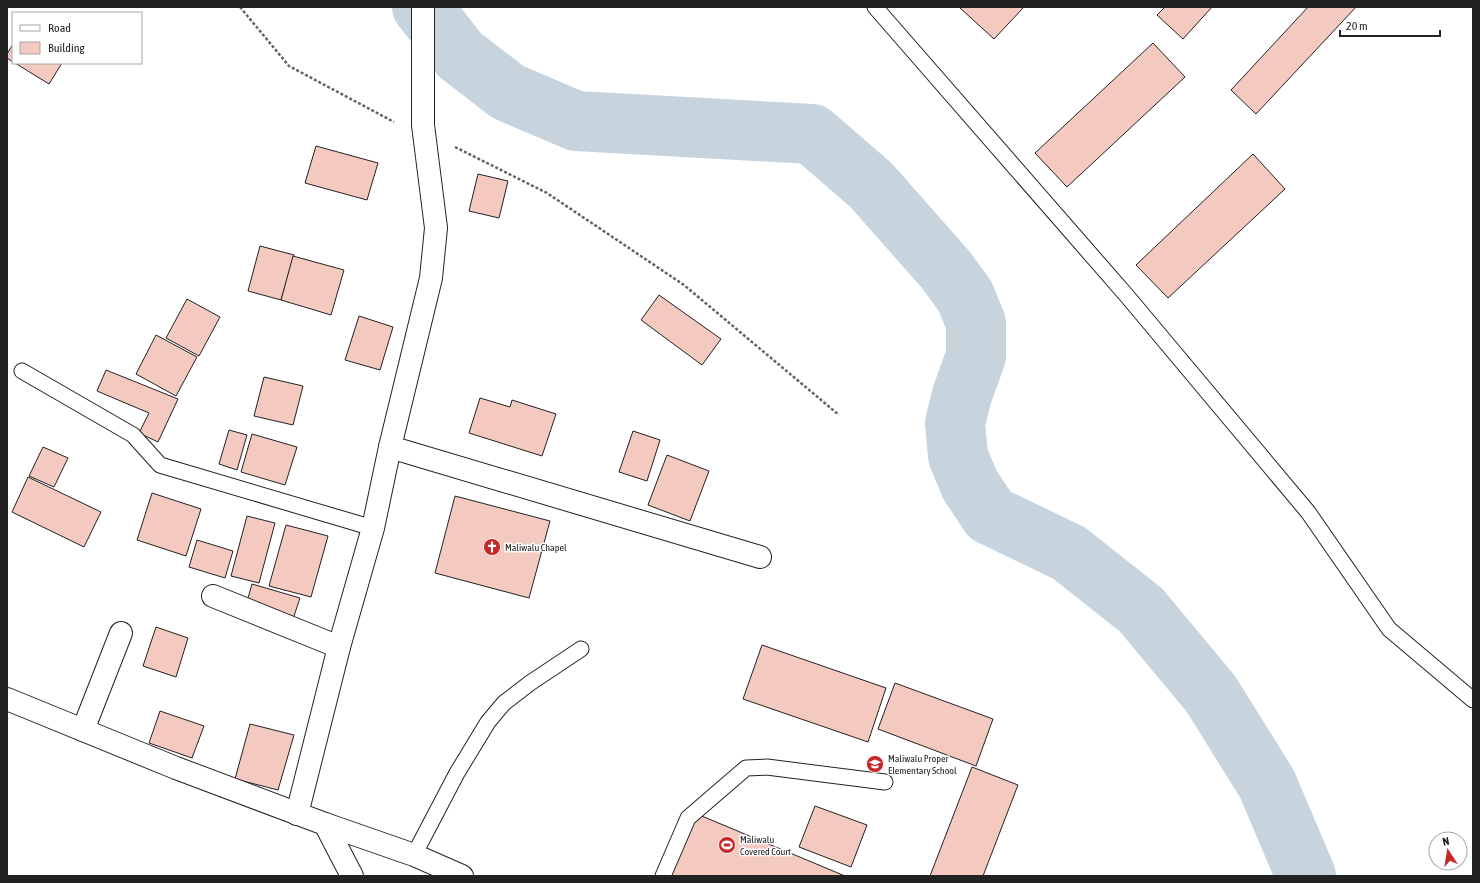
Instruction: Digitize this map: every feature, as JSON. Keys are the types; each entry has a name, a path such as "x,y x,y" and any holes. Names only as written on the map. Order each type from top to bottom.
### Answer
{"street":[{"path":"297,814 339,647 373,528 390,447 431,278 436,228 424,132 423,7"},
{"path":"390,447 760,557"},
{"path":"213,596 339,647"},
{"path":"83,730 121,633"},
{"path":"7,699 176,768 324,824 414,855 462,876"},
{"path":"324,824 352,876"}],"lane":[{"path":"875,7 1127,296 1308,512 1389,629 1473,700"},
{"path":"22,371 133,435 160,465 373,528"},
{"path":"414,855 456,773 488,722 504,703 581,649"},
{"path":"663,876 688,818 746,768 767,767 885,782"}],"path":[{"path":"240,7 289,66 461,149 547,193 684,285 839,415"}],"building":[{"path":"959,7 1024,7 994,39"},
{"path":"1165,7 1212,7 1183,39 1157,15"},
{"path":"1308,7 1356,7 1256,114 1231,90"},
{"path":"1153,43 1185,77 1067,187 1035,153"},
{"path":"12,46 12,61 7,58 7,54"},
{"path":"17,64 61,64 49,84"},
{"path":"316,146 378,163 367,200 305,183"},
{"path":"1253,154 1285,189 1168,298 1136,265"},
{"path":"478,174 508,181 499,218 469,211"},
{"path":"260,246 294,255 281,300 248,291"},
{"path":"293,256 344,270 331,315 281,300"},
{"path":"659,295 721,339 702,365 641,320"},
{"path":"187,299 220,317 199,356 166,338"},
{"path":"359,316 393,327 380,370 345,360"},
{"path":"156,335 197,357 176,396 136,374"},
{"path":"106,370 178,399 158,442 139,433 149,413 97,391"},
{"path":"264,377 303,386 293,425 254,416"},
{"path":"480,398 510,407 512,400 556,414 542,456 469,433"},
{"path":"229,430 247,435 237,470 219,464"},
{"path":"633,431 660,440 647,481 619,472"},
{"path":"252,434 297,447 285,485 241,472"},
{"path":"43,447 68,458 54,487 29,476"},
{"path":"667,455 709,471 690,521 648,505"},
{"path":"28,477 101,512 84,547 12,512"},
{"path":"152,493 201,509 186,556 137,540"},
{"name":"Maliwalu Chapel","path":"455,496 550,521 529,598 435,573"},
{"path":"247,516 275,523 259,583 231,576"},
{"path":"286,525 328,536 311,597 269,586"},
{"path":"197,540 233,551 225,578 189,567"},
{"path":"252,584 300,598 293,619 246,605"},
{"path":"156,627 188,638 176,677 143,666"},
{"path":"762,645 886,688 868,742 743,699"},
{"path":"895,683 993,719 976,766 878,729"},
{"path":"160,711 204,726 192,758 149,743"},
{"path":"250,724 294,735 278,790 235,779"},
{"path":"972,767 1018,785 983,876 930,876"},
{"path":"815,806 867,825 851,867 799,847"},
{"name":"Maliwalu Covered Court","path":"697,814 845,876 671,876"}],"waterway":[{"path":"422,7 460,55 508,92 576,121 812,134 871,185 946,270 965,296 976,323 976,356 962,395 955,423 958,456 970,485 990,515 1069,553 1141,610 1211,694 1267,784 1306,876"}],"place":[{"name":"Maliwalu Chapel","path":"492,547"},
{"name":"Maliwalu Proper Elementary School","path":"875,764"},
{"name":"Maliwalu Covered Court","path":"727,845"}]}
